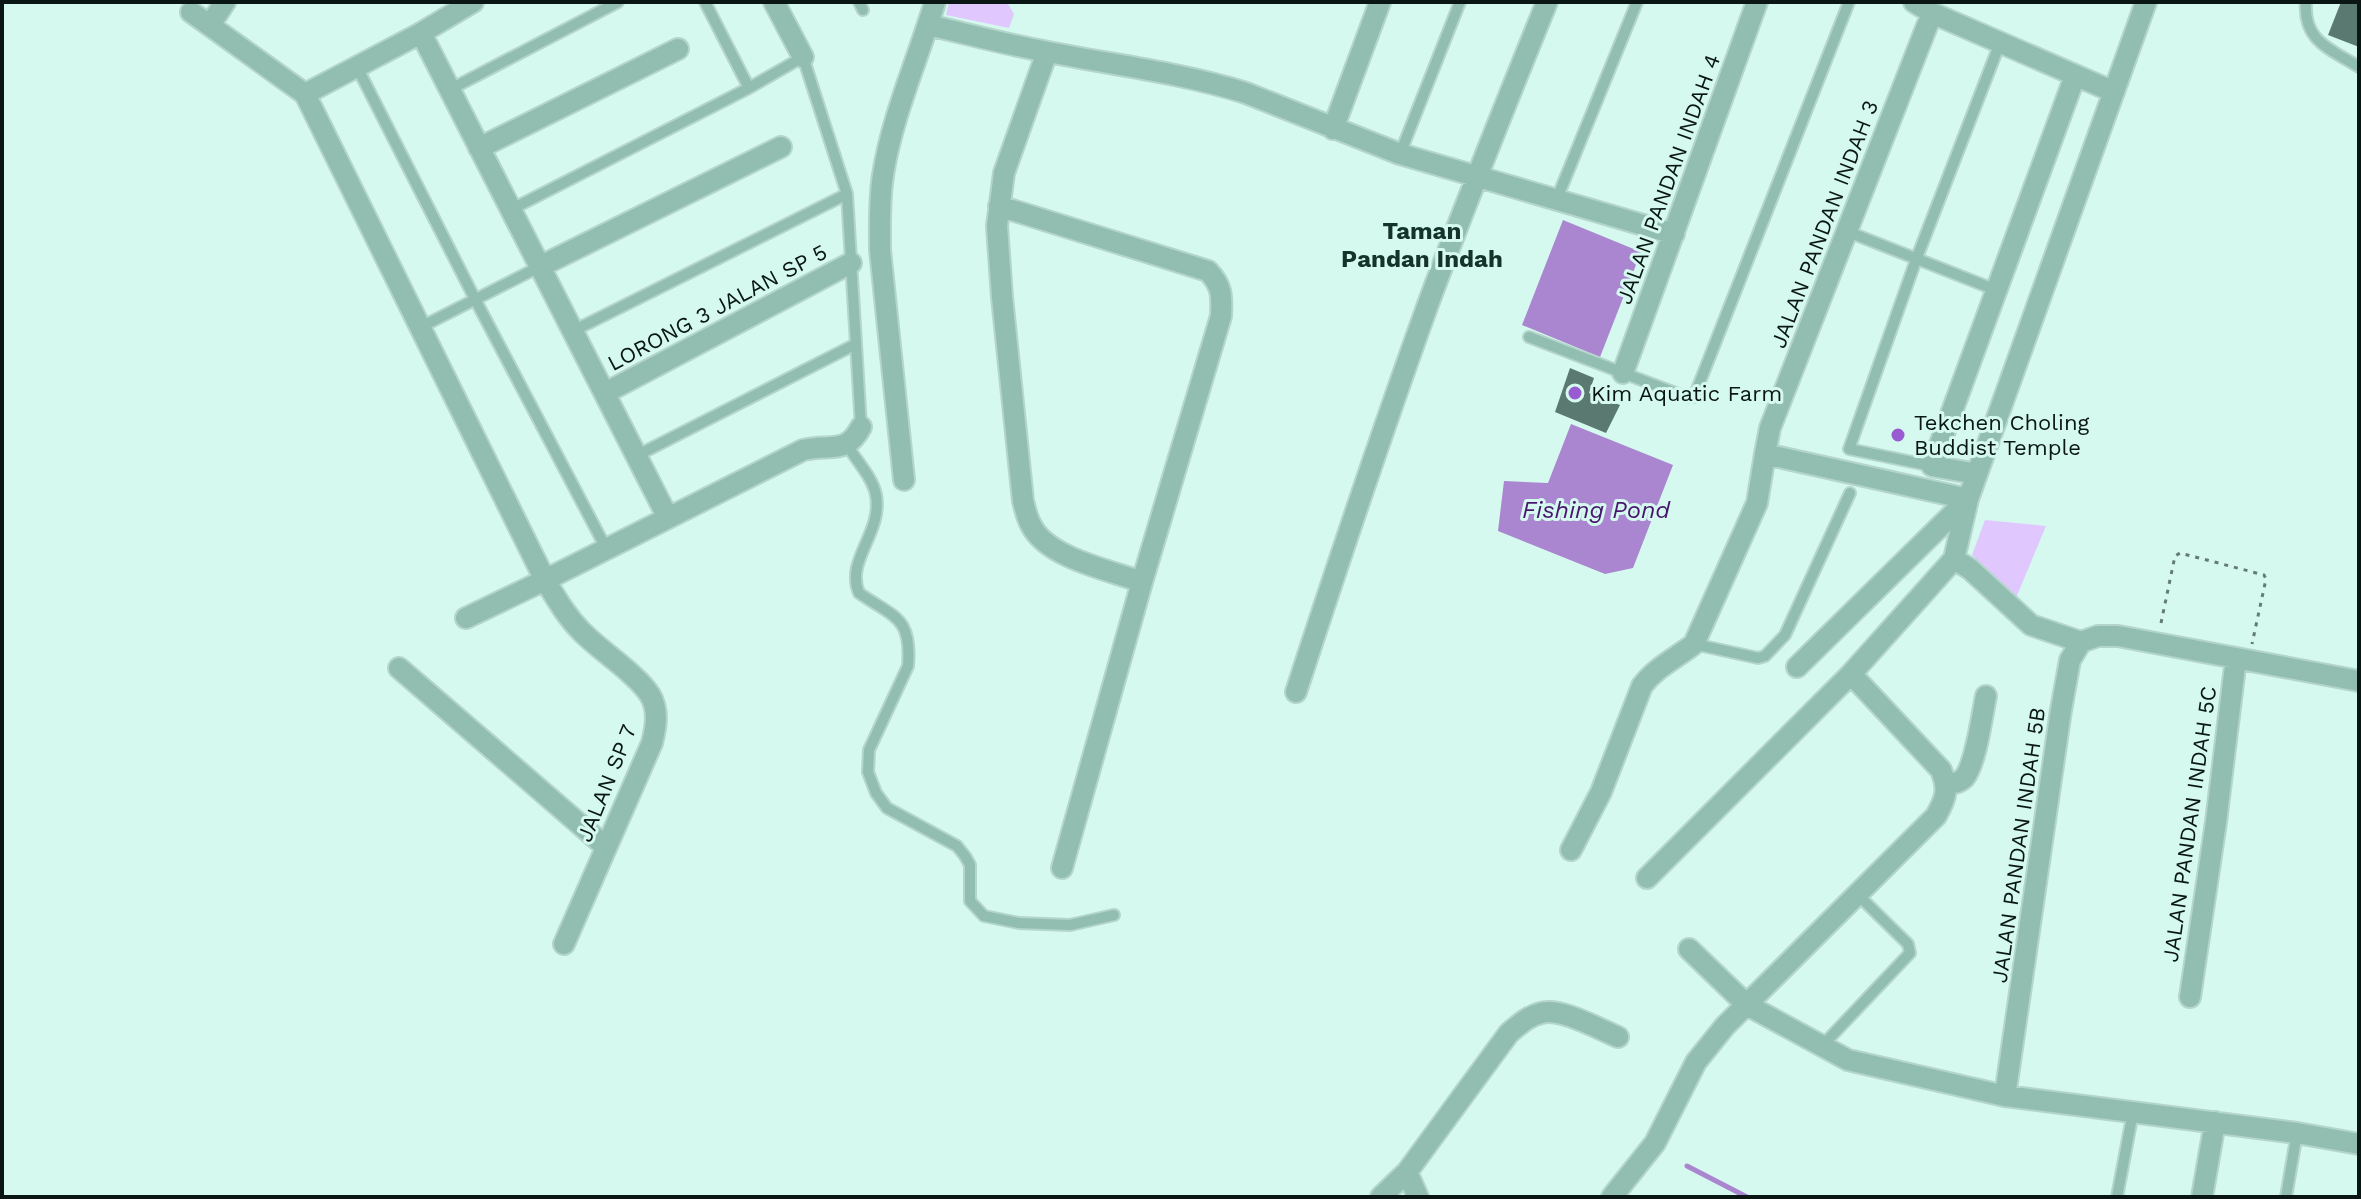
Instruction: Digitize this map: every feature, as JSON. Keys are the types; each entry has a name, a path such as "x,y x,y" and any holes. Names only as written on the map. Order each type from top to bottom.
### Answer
{"street":[{"path":"210,25 225,2"},
{"path":"186,7 305,94 473,2"},
{"path":"774,2 803,57"},
{"path":"904,480 880,250 880,211 890,140 935,2"},
{"path":"1333,129 1380,2"},
{"path":"1296,692 1363,490 1476,178 1547,2"},
{"name":"JALAN PANDAN INDAH 4","path":"1623,373 1757,2"},
{"path":"1647,878 1851,674 1954,559 1968,499 2146,2"},
{"path":"1923,7 2114,92"},
{"name":"JALAN PANDAN INDAH 3","path":"1694,644 1757,503 1770,428 1846,231 1923,7"},
{"path":"928,25 1047,52 1220,85 1400,154 1674,234"},
{"path":"421,33 668,518"},
{"path":"479,148 678,49"},
{"path":"1047,52 1004,173 997,226 1023,501 1031,527 1045,543 1062,554 1142,582"},
{"path":"1977,474 1932,466 2075,76"},
{"name":"JALAN SP 7","path":"305,94 545,580 569,618 640,684 650,696 656,711 652,743 564,944"},
{"path":"541,266 781,147"},
{"path":"999,206 1208,271 1219,283 1222,299 1221,316 1062,868"},
{"name":"LORONG 3 JALAN SP 5","path":"605,393 851,263"},
{"path":"466,618 803,450 847,445 861,427"},
{"path":"1765,454 1968,499"},
{"path":"1797,667 1968,499"},
{"path":"1954,559 1970,569 2031,625 2081,642 2098,636 2118,636 2359,681"},
{"name":"JALAN PANDAN INDAH 5B","path":"2005,1096 2061,710 2070,660 2081,642"},
{"path":"1571,850 1601,792 1642,686 1651,674 1694,644"},
{"name":"JALAN PANDAN INDAH 5C","path":"2190,997 2242,659"},
{"path":"399,668 606,847"},
{"path":"1612,1197 1655,1143 1696,1062 1725,1026 1936,816 1945,799 1946,783 1941,770 1851,674"},
{"path":"1946,783 1955,784 1964,778 1972,761 1986,696"},
{"path":"1689,949 1747,1005 1848,1060 2005,1096 2297,1133 2359,1144"},
{"path":"1381,1197 1407,1172 1509,1033 1526,1019 1541,1012 1554,1011 1618,1037"},
{"path":"2202,1197 2215,1122"},
{"path":"1407,1172 1418,1197"}],"lane":[{"path":"449,90 618,2"},
{"path":"705,2 749,88"},
{"path":"1400,154 1460,2"},
{"path":"1556,201 1637,2"},
{"path":"1529,337 1686,397 1694,397 1849,2"},
{"path":"2306,2 2309,30 2317,41 2359,67"},
{"path":"1932,466 1849,449 1916,260 2000,43"},
{"path":"510,210 749,88 803,57 847,194 861,427"},
{"path":"357,67 607,550"},
{"path":"573,331 847,194"},
{"path":"1846,231 1996,290"},
{"path":"419,328 541,266"},
{"path":"638,455 856,344"},
{"path":"847,445 876,496 876,523 857,565 856,586 859,593 904,624 908,633 908,666 869,750 868,772 876,793 887,808 957,846 970,865 970,901 984,916 1019,923 1070,925 1114,915"},
{"path":"1694,644 1758,658 1765,656 1785,635 1850,493"},
{"path":"1822,1046 1910,953 1908,944 1858,895"},
{"path":"2117,1197 2133,1112"},
{"path":"2286,1197 2297,1133"}],"path":[{"path":"2157,643 2175,556 2180,553 2264,575 2266,579 2242,659"}],"shaded area":[{"path":"949,2 1007,2 1014,14 1009,28 946,15"},
{"path":"1985,520 2046,526 2016,598 1972,555"}],"water":[{"path":"1563,220 1641,252 1600,357 1522,325"},
{"name":"Fishing Pond","path":"1571,424 1673,465 1633,568 1605,574 1498,531 1504,481 1548,483"}],"building":[{"path":"2341,2 2359,2 2359,47 2328,35"},
{"name":"Kim Aquatic Farm","path":"1570,368 1594,378 1589,393 1620,405 1606,433 1555,412"}],"waterway":[{"path":"1687,1166 1747,1197"}],"place":[{"name":"Kim Aquatic Farm","path":"1575,393"},
{"name":"Tekchen Choling Buddist Temple","path":"1898,435"}],"district":[{"name":"Taman Pandan Indah","path":"1422,245"}]}
